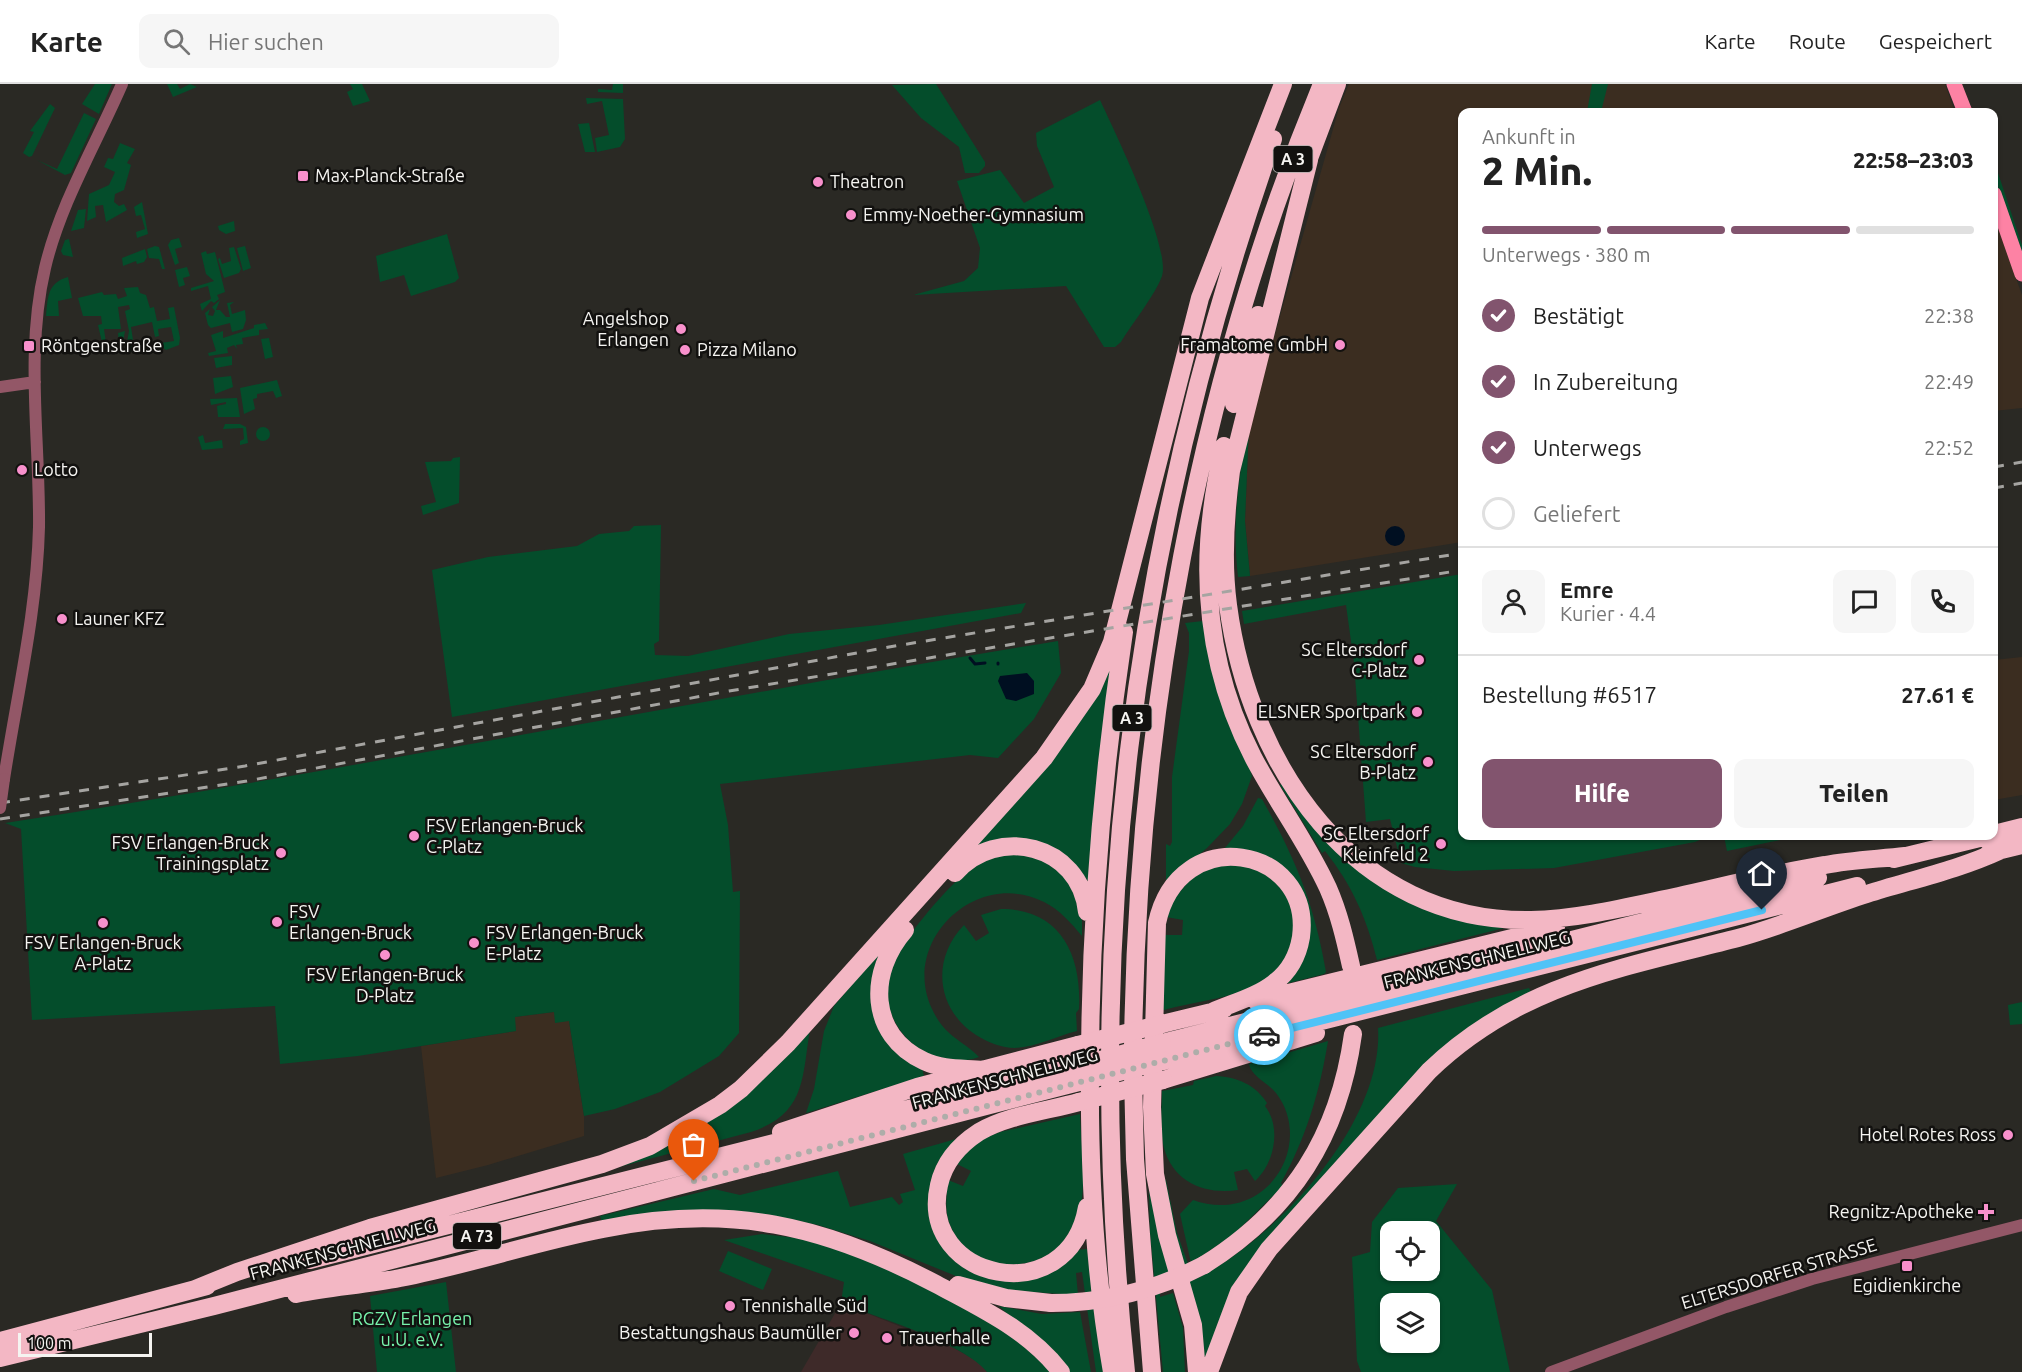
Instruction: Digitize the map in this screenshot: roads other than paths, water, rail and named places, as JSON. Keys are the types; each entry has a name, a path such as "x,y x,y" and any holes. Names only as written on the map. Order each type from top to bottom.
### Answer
{"highway":[{"path":"195,1289 237,1272 370,1228 602,1164 640,1150 692,1124 741,1089 788,1043 1050,750 1092,689 1112,642 1200,298 1283,84"},
{"name":"A 3","path":"1126,1372 1113,1211 1109,1066 1116,870 1129,735 1144,630 1187,430 1238,241 1293,84"},
{"name":"A 3","path":"1152,1372 1136,1159 1133,1059 1139,881 1146,793 1183,552 1208,440 1267,235 1322,84"},
{"path":"1337,84 1286,223 1245,356 1215,480 1209,515 1206,580 1217,656 1235,716 1253,757 1329,889 1351,966"},
{"path":"1309,160 1238,436 1226,511 1225,571 1240,668 1267,739 1294,788 1330,836 1368,869 1405,891 1453,910 1513,920 1569,917 1828,864 1905,856"},
{"path":"1090,981 1095,874 1109,728 1136,547"},
{"name":"FRANKENSCHNELLWEG","path":"1162,1052 1434,991 1997,842 2022,827"},
{"name":"FRANKENSCHNELLWEG","path":"0,1358 214,1306 1079,1074 1971,840"},
{"path":"1209,1372 1239,1292 1269,1249 1406,1095 1442,1058 1492,1021 1578,980 1741,937 1865,894 1978,861 1997,842"},
{"name":"FRANKENSCHNELLWEG","path":"1997,842 2022,845"},
{"path":"983,1070 940,1067 914,1055 891,1033 879,1004 880,974 890,948 960,868 986,850 1009,845 1032,847 1059,860 1078,882 1087,905 1090,981 1090,1140 1094,1242 1100,1306 1112,1372"},
{"path":"1197,1372 1193,1325 1167,1235 1155,1174 1152,1107 1157,922 1167,895 1192,867 1217,857 1244,857 1269,867 1289,887 1300,914 1300,943 1293,961 1274,983 1262,991 1212,1012"},
{"path":"703,1161 731,1145 983,1070 1644,903"},
{"path":"1090,1140 1084,1221 1073,1244 1052,1263 1027,1273 999,1273 972,1263 950,1242 939,1216 938,1197 944,1169 958,1148 989,1127 1163,1080 1384,1011 1434,991"},
{"path":"914,1271 996,1296 1051,1303 1091,1301 1130,1294 1168,1282 1204,1265 1253,1230 1300,1178 1322,1141 1336,1109 1344,1085 1353,1034"},
{"name":"FRANKENSCHNELLWEG","path":"0,1341 195,1289 703,1161 1079,1074"},
{"path":"214,1306 399,1278 600,1229 669,1219 727,1218 783,1225 843,1241 914,1271 1000,1317 1039,1348 1061,1372"}],"main road":[{"path":"1954,84 1963,108"},
{"path":"1998,205 2022,274"}],"street":[{"path":"0,808 32,609 38,549 39,463 35,382 37,319 45,267 68,204 122,84"},
{"path":"0,387 35,382"},
{"name":"ELTERSDORFER STRASSE","path":"1551,1372 1684,1322 1812,1279 2022,1225"}],"water":[{"path":"1395,526 1402,529 1405,536 1402,543 1395,546 1388,543 1385,536 1388,529"},
{"path":"1027,673 1034,681 1034,694 1016,701 1006,699 998,681 1000,676"}],"waterway":[{"path":"970,658 975,664 985,663"}],"railway":[{"path":"1998,466 2022,462"},
{"path":"1998,487 2022,483"},
{"path":"0,803 245,766 889,647 1458,554"},
{"path":"0,819 247,781 729,691 1458,571"}],"place":[{"name":"Max-Planck-Straße","path":"303,176"},
{"name":"Theatron","path":"818,182"},
{"name":"Emmy-Noether-Gymnasium","path":"851,215"},
{"name":"Angelshop Erlangen","path":"681,329"},
{"name":"Framatome GmbH","path":"1340,345"},
{"name":"Röntgenstraße","path":"29,346"},
{"name":"Pizza Milano","path":"685,350"},
{"name":"Lotto","path":"22,470"},
{"name":"Launer KFZ","path":"62,619"},
{"name":"SC Eltersdorf C-Platz","path":"1419,660"},
{"name":"ELSNER Sportpark","path":"1417,712"},
{"name":"SC Eltersdorf B-Platz","path":"1428,762"},
{"name":"FSV Erlangen-Bruck C-Platz","path":"414,836"},
{"name":"SC Eltersdorf Kleinfeld 2","path":"1441,844"},
{"name":"FSV Erlangen-Bruck Trainingsplatz","path":"281,853"},
{"name":"FSV Erlangen-Bruck","path":"277,922"},
{"name":"FSV Erlangen-Bruck A-Platz","path":"103,923"},
{"name":"FSV Erlangen-Bruck E-Platz","path":"474,943"},
{"name":"FSV Erlangen-Bruck D-Platz","path":"385,955"},
{"name":"Hotel Rotes Ross","path":"2008,1135"},
{"name":"Regnitz-Apotheke","path":"1986,1212"},
{"name":"Egidienkirche","path":"1907,1266"},
{"name":"Tennishalle Süd","path":"730,1306"},
{"name":"Bestattungshaus Baumüller","path":"854,1333"},
{"name":"Trauerhalle","path":"887,1338"}],"park label":[{"name":"RGZV Erlangen u.U. e.V.","path":"412,1329"}]}
